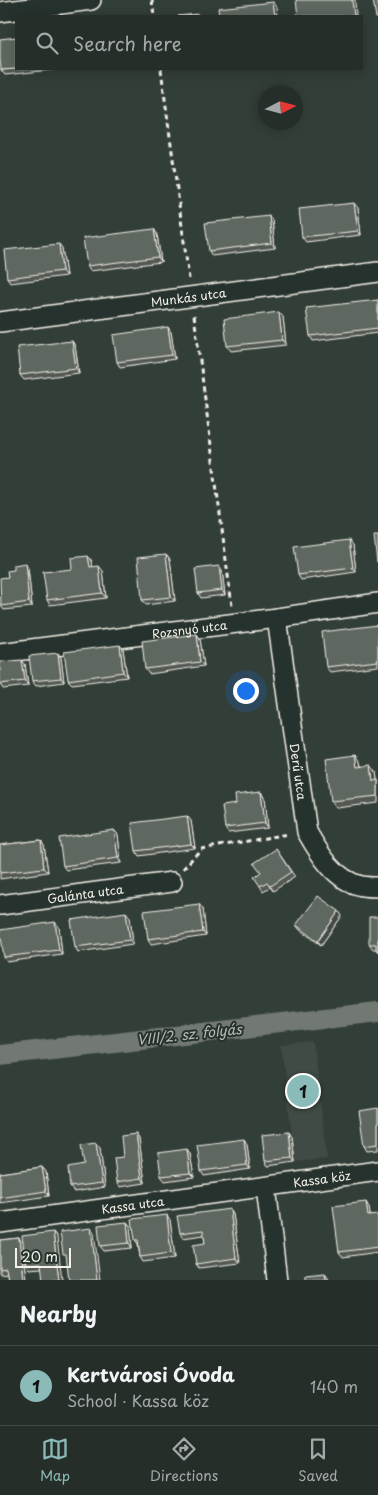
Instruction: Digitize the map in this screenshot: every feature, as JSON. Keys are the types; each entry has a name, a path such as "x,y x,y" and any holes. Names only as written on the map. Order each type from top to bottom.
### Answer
{"street":[{"path":"0,12 91,0"},
{"name":"Munkás utca","path":"0,322 378,272"},
{"name":"Rozsnyó utca","path":"0,653 277,618 378,603"},
{"name":"Derű utca","path":"277,618 307,832 322,857 340,875 361,886 378,887"},
{"name":"Galánta utca","path":"0,905 172,882"},
{"name":"Kassa köz","path":"266,1187 378,1171"},
{"path":"266,1187 277,1280"},
{"name":"Kassa utca","path":"0,1223 266,1187"}],"path":[{"path":"152,0 154,15"},
{"path":"161,70 234,622"},
{"path":"172,882 201,849 307,832"}],"shaded area":[{"path":"313,1042 327,1159 295,1162 281,1045"}],"building":[{"path":"296,0 352,0 354,15 298,15"},
{"path":"373,0 378,0 378,18 376,18"},
{"path":"273,2 275,15 219,15 218,8"},
{"path":"15,37 15,69 1,70 0,39"},
{"path":"354,203 358,231 302,237 299,209"},
{"path":"269,216 272,243 209,251 205,223"},
{"path":"154,229 158,257 87,266 83,238"},
{"path":"59,244 62,271 7,278 4,250"},
{"path":"378,300 378,328 310,336 306,308"},
{"path":"279,312 282,340 227,346 224,319"},
{"path":"168,327 172,355 117,362 113,335"},
{"path":"72,341 76,368 20,375 17,347"},
{"path":"374,536 378,536 378,562 377,562"},
{"path":"349,540 353,568 298,575 294,547"},
{"path":"166,554 171,597 142,600 138,557"},
{"path":"88,556 90,567 99,566 102,593 47,600 43,572 72,569 71,558"},
{"path":"25,563 29,602 1,606 0,578 8,577 7,571 14,570 14,565"},
{"path":"219,566 222,590 198,593 195,569"},
{"path":"378,625 378,661 326,667 322,632"},
{"path":"197,634 200,662 145,669 142,641"},
{"path":"120,645 123,672 68,680 64,652"},
{"path":"58,653 61,678 32,681 29,656"},
{"path":"22,660 25,681 0,684 0,662"},
{"path":"355,755 357,767 371,765 373,781 378,780 378,796 331,801 326,759"},
{"path":"261,792 265,823 225,828 222,806 236,804 235,795"},
{"path":"187,816 191,844 136,851 132,823"},
{"path":"114,830 118,858 63,866 59,838"},
{"path":"41,840 44,868 0,873 0,845"},
{"path":"276,849 291,872 270,886 267,882 260,886 254,877 261,872 254,863"},
{"path":"318,896 339,911 318,941 296,925"},
{"path":"199,904 203,932 148,939 144,911"},
{"path":"126,912 130,940 75,947 71,920"},
{"path":"369,917 378,917 378,950 376,950 376,944 369,944"},
{"path":"55,922 59,950 4,957 0,930"},
{"path":"378,1108 378,1144 364,1146 359,1111"},
{"path":"289,1132 292,1158 265,1161 262,1135"},
{"path":"136,1134 142,1178 117,1182 114,1158 123,1157 121,1136"},
{"path":"244,1139 247,1165 201,1171 197,1145"},
{"path":"96,1143 102,1183 70,1187 68,1168 84,1165 81,1145"},
{"path":"187,1149 190,1173 161,1176 158,1153"},
{"path":"42,1167 46,1191 0,1198 0,1173"},
{"path":"366,1202 368,1216 378,1215 378,1247 339,1252 333,1206"},
{"path":"230,1209 236,1258 196,1264 193,1245 205,1243 203,1230 180,1233 177,1216"},
{"path":"167,1215 171,1253 140,1257 138,1240 135,1240 132,1219"},
{"path":"127,1222 129,1243 100,1246 98,1225"},
{"path":"91,1228 97,1280 69,1280 66,1254 63,1254 60,1232"},
{"path":"53,1232 59,1280 43,1280 41,1263 26,1264 22,1236"},
{"path":"19,1238 23,1280 8,1280 6,1268 0,1269 0,1240"},
{"path":"325,1273 326,1280 305,1280 305,1275"}],"waterway":[{"name":"VIII/2. sz. folyás","path":"0,1055 378,1012"}],"place":[{"name":"Kertvárosi Óvoda","path":"303,1091"}]}
